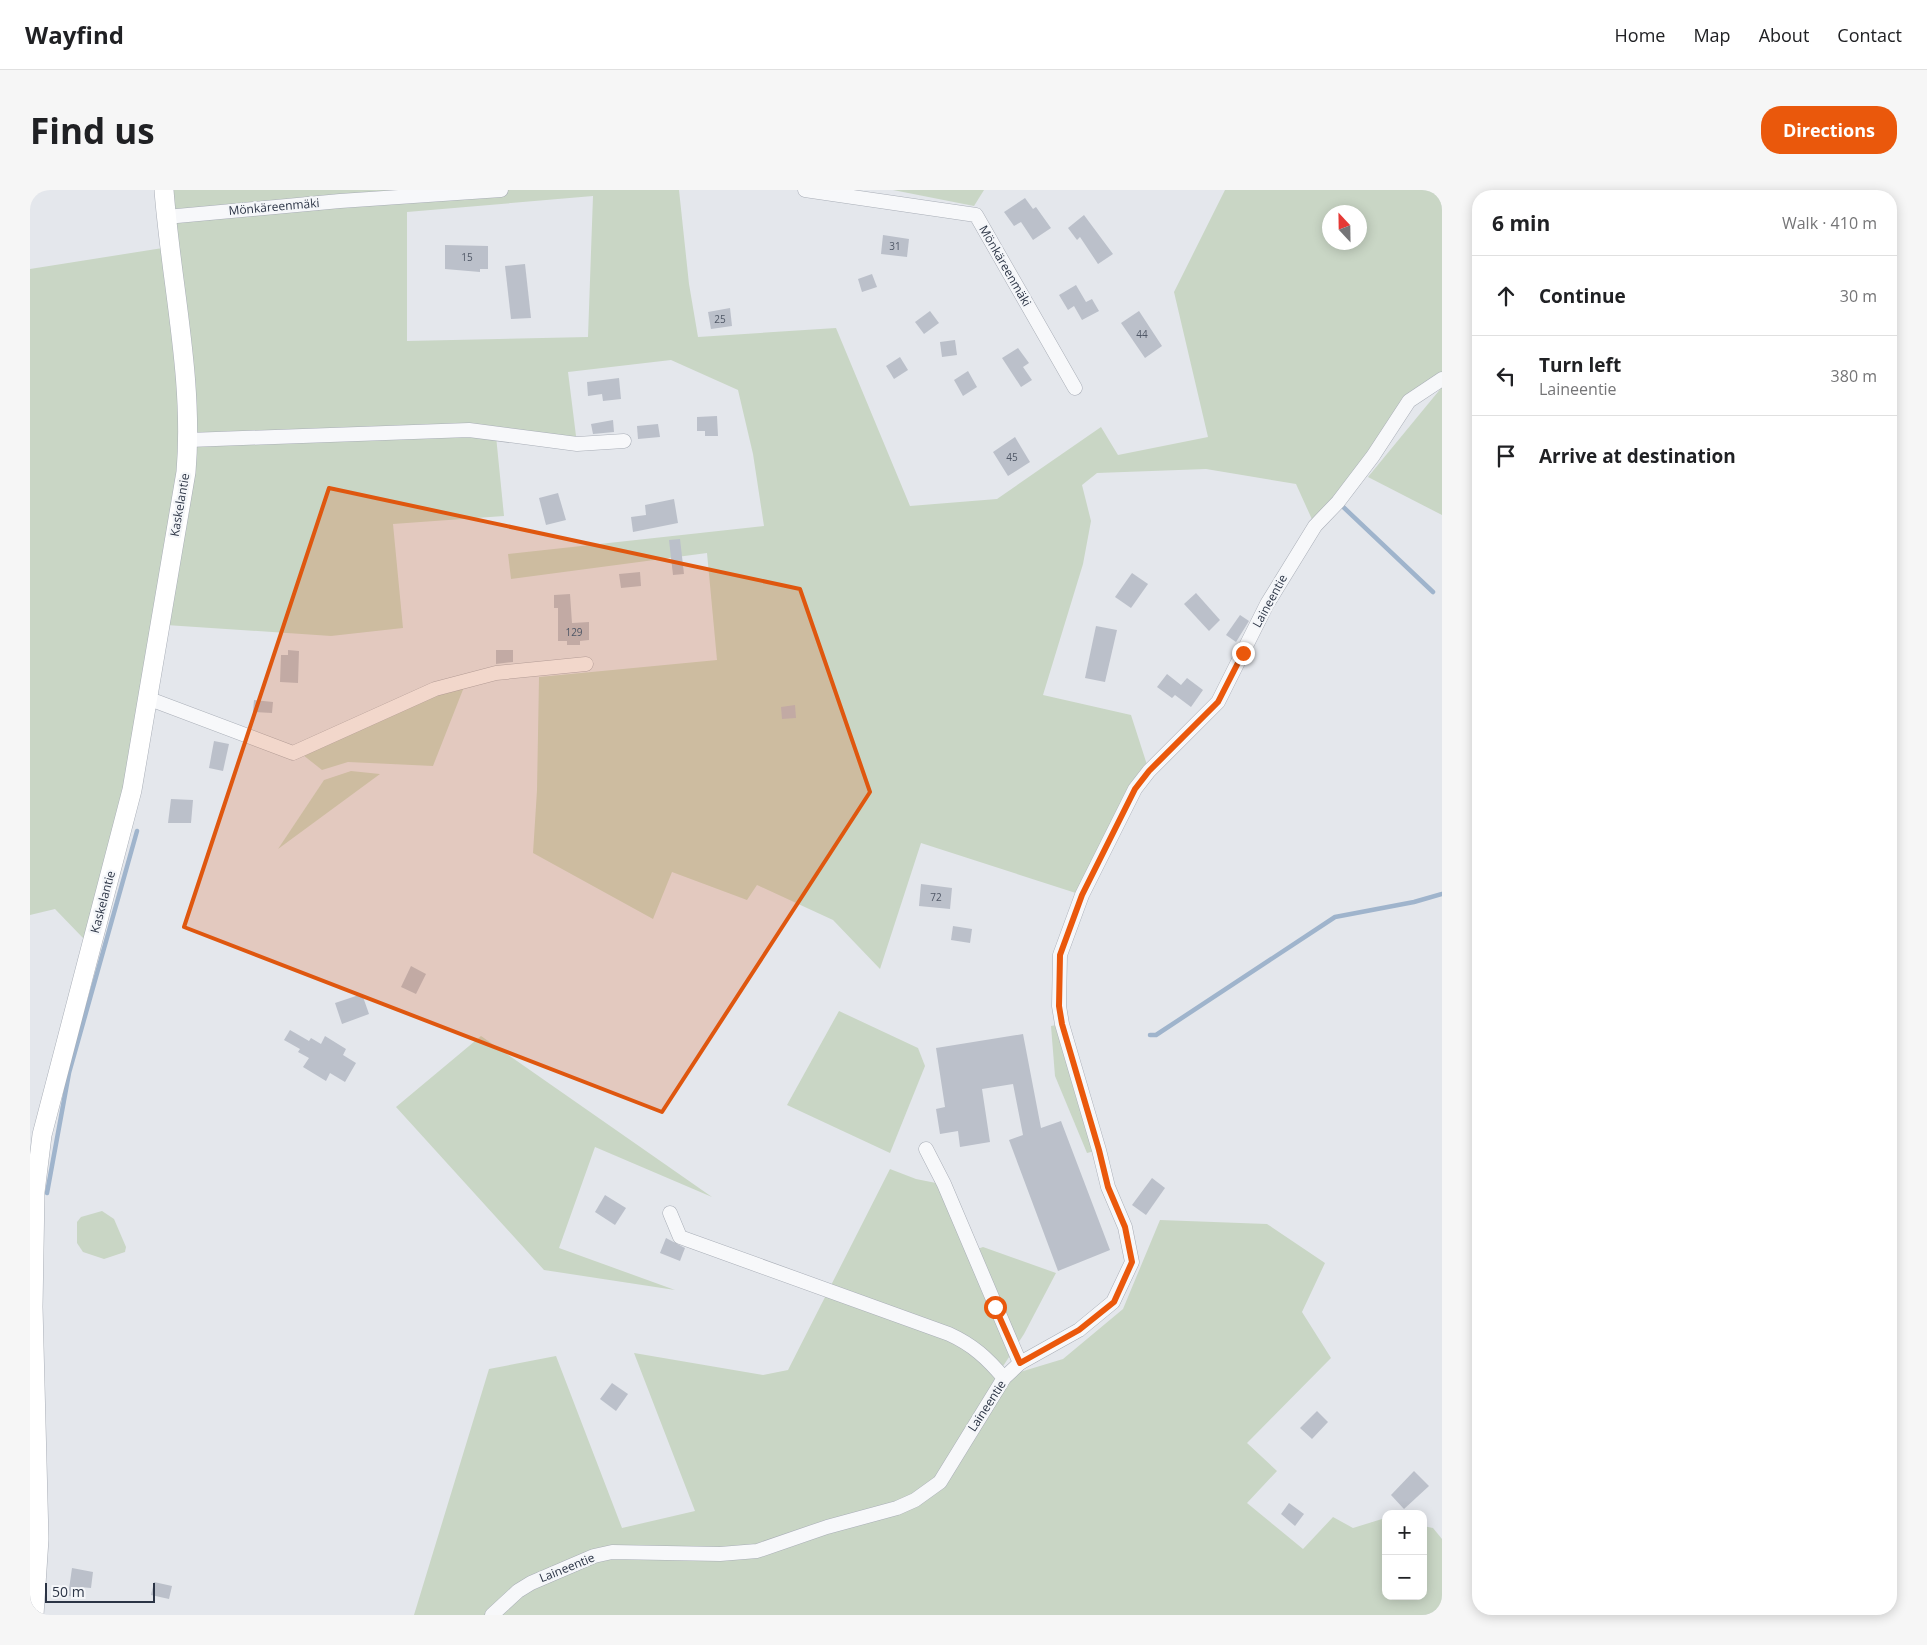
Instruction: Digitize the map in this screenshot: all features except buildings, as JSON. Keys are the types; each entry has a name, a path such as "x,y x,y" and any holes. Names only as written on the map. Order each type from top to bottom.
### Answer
{"street":[{"name":"Kaskelantie","path":"34,1615 38,1539 33,1307 35,1192 42,1135 132,790 186,472 189,440 187,402 164,190"},
{"name":"Mönkäreenmäki","path":"166,217 340,201 501,190"},
{"name":"Mönkäreenmäki","path":"805,190 976,215 1075,388"},
{"name":"Laineentie","path":"492,1615 518,1591 531,1583 594,1556 612,1552 720,1554 757,1551 827,1527 897,1508 915,1500 940,1482 1004,1378 1020,1363 1079,1330 1114,1302 1132,1262 1125,1227 1108,1187 1059,1006 1060,955 1082,895 1135,789 1149,771 1218,702 1267,604 1315,526 1338,502 1373,456 1410,401 1442,379"},
{"path":"189,440 469,430 578,444 624,441"},
{"path":"147,698 293,753 435,689 496,673 586,664"},
{"path":"926,1149 944,1184 1020,1363"},
{"path":"670,1212 680,1237 949,1334 969,1343 983,1354 1004,1378"}],"highlighted area":[{"path":"329,488 800,589 870,792 662,1112 184,927"}],"green space":[{"path":"164,190 679,190 689,284 698,337 836,328 910,506 997,499 1101,427 1118,455 1208,437 1174,292 1225,190 1442,190 1442,379 1409,401 1315,526 1296,484 1206,469 1097,473 1082,485 1091,521 1083,564 1043,695 1131,715 1149,771 1082,895 921,843 880,969 833,920 757,885 747,900 672,872 653,919 533,853 537,790 539,677 717,660 707,553 511,579 508,554 764,526 753,454 738,390 671,360 568,372 577,444 496,435 189,440 160,615 91,941 83,938 55,909 30,915 30,269 169,247","holes":["593,196 588,337 407,341 407,212"]},
{"path":"893,190 984,190 974,206"},
{"path":"1442,387 1442,515 1368,477"},
{"path":"496,436 504,516 393,524 403,628 331,636 166,625 193,443"},
{"path":"464,687 433,766 348,762 322,770 303,755 436,694"},
{"path":"351,771 380,774 278,849 324,780"},
{"path":"839,1011 918,1048 925,1066 890,1153 787,1105"},
{"path":"1062,1024 1099,1150 1087,1153 1055,1076 1051,1026"},
{"path":"481,1036 712,1197 595,1147 559,1248 675,1290 544,1270 396,1107"},
{"path":"890,1169 916,1179 941,1184 966,1253 983,1247 1056,1273 1024,1334 994,1380 1063,1359 1123,1309 1160,1220 1267,1224 1325,1263 1302,1312 1331,1358 1247,1443 1277,1471 1247,1503 1303,1549 1333,1517 1353,1528 1382,1519 1382,1600 1427,1600 1427,1527 1433,1528 1442,1539 1442,1615 414,1615 489,1369 556,1356 622,1528 695,1511 634,1353 763,1375 788,1370"},
{"path":"102,1211 114,1219 126,1247 125,1252 104,1259 83,1252 77,1243 77,1222 81,1217"}],"waterway":[{"path":"1339,503 1433,592"},
{"path":"47,1193 69,1073 137,831"},
{"path":"1150,1035 1156,1035 1335,917 1414,902 1442,894"}],"route":[{"path":"995,1307 1020,1363 1079,1330 1114,1302 1132,1262 1125,1227 1108,1187 1062,1024 1059,1006 1060,955 1065,937 1082,895 1135,789 1149,771 1218,702 1243,653"}]}
